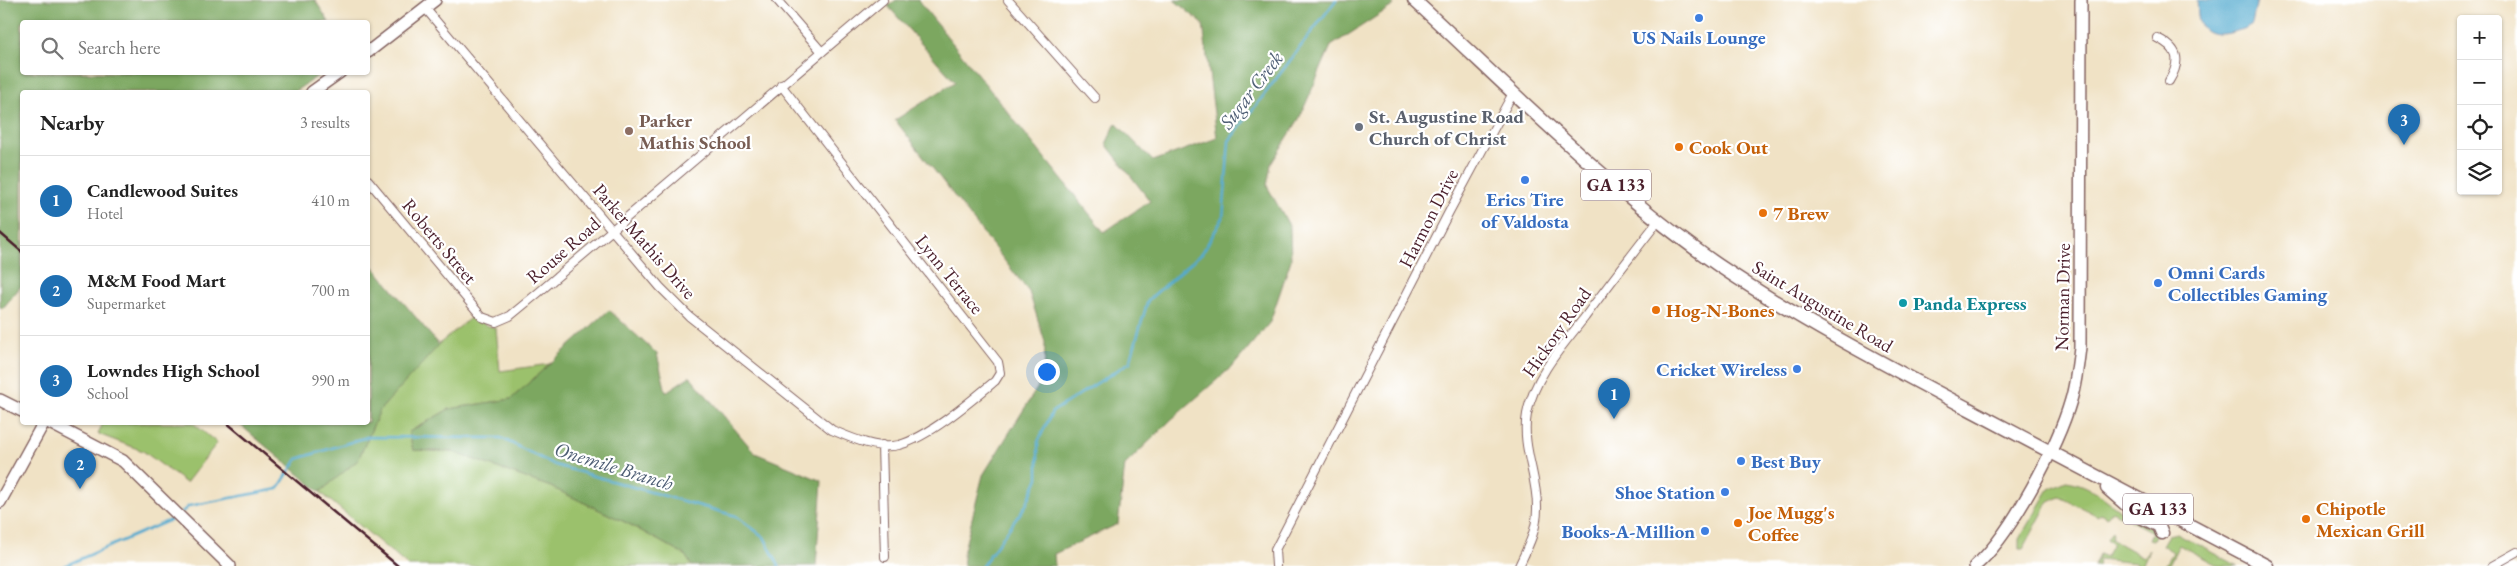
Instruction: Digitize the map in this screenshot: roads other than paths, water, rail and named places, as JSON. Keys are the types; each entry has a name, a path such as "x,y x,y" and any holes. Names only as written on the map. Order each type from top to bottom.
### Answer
{"main road":[{"name":"Saint Augustine Road","path":"1414,0 1554,132 1659,220 1718,264 1791,311 1878,362 2267,566"},
{"path":"2092,474 2139,516 2158,526 2162,533"}],"street":[{"path":"370,50 435,0"},
{"path":"777,0 822,52"},
{"name":"Rouse Road","path":"488,321 496,322 510,316 883,0"},
{"path":"1008,0 1095,98"},
{"name":"Norman Drive","path":"1975,566 2009,524 2050,452 2071,402 2077,378 2080,347 2081,0"},
{"name":"Parker Mathis Drive","path":"425,8 660,287 689,316 812,416 832,430 846,436 882,445"},
{"path":"2157,38 2168,43 2176,55 2175,69 2169,80"},
{"path":"315,90 336,75"},
{"name":"Lynn Terrace","path":"781,85 998,362 1000,373 995,382 940,423 905,443 882,445"},
{"name":"Harmon Drive","path":"1276,566 1275,550 1462,186 1513,94"},
{"name":"Roberts Street","path":"370,182 482,317 488,321"},
{"name":"Hickory Road","path":"1519,566 1533,538 1536,525 1537,507 1526,429 1527,415 1537,385 1577,327 1659,220"},
{"path":"0,400 20,410"},
{"path":"0,502 44,425"},
{"path":"52,425 123,461 230,566"},
{"path":"882,445 885,557"},
{"path":"2492,566 2517,552"}],"water":[{"path":"2197,0 2257,0 2252,24 2225,34 2210,33 2200,24"}],"waterway":[{"name":"Sugar Creek","path":"982,566 1026,505 1038,478 1038,442 1052,412 1130,362 1148,300 1202,253 1223,218 1229,141 1336,0"},
{"name":"Onemile Branch","path":"181,513 189,506 278,489 297,459 367,437 501,438 555,465 736,516 764,537 779,566"},
{"name":"Onemile Branch","path":"64,566 175,518"}],"railway":[{"path":"0,233 20,250"},
{"path":"230,425 398,566"}],"place":[{"name":"US Nails Lounge","path":"1699,18"},
{"name":"St. Augustine Road Church of Christ","path":"1359,127"},
{"name":"Parker Mathis School","path":"629,131"},
{"name":"Lowndes High School","path":"2404,145"},
{"name":"Cook Out","path":"1679,147"},
{"name":"Erics Tire of Valdosta","path":"1525,180"},
{"name":"7 Brew","path":"1763,213"},
{"name":"Omni Cards Collectibles Gaming","path":"2158,283"},
{"name":"Panda Express","path":"1903,303"},
{"name":"Hog-N-Bones","path":"1656,310"},
{"name":"Cricket Wireless","path":"1797,369"},
{"name":"Candlewood Suites","path":"1614,419"},
{"name":"Best Buy","path":"1741,461"},
{"name":"M&M Food Mart","path":"80,489"},
{"name":"Shoe Station","path":"1725,492"},
{"name":"Chipotle Mexican Grill","path":"2306,519"},
{"name":"Joe Mugg's Coffee","path":"1738,523"},
{"name":"Books-A-Million","path":"1705,531"}]}
